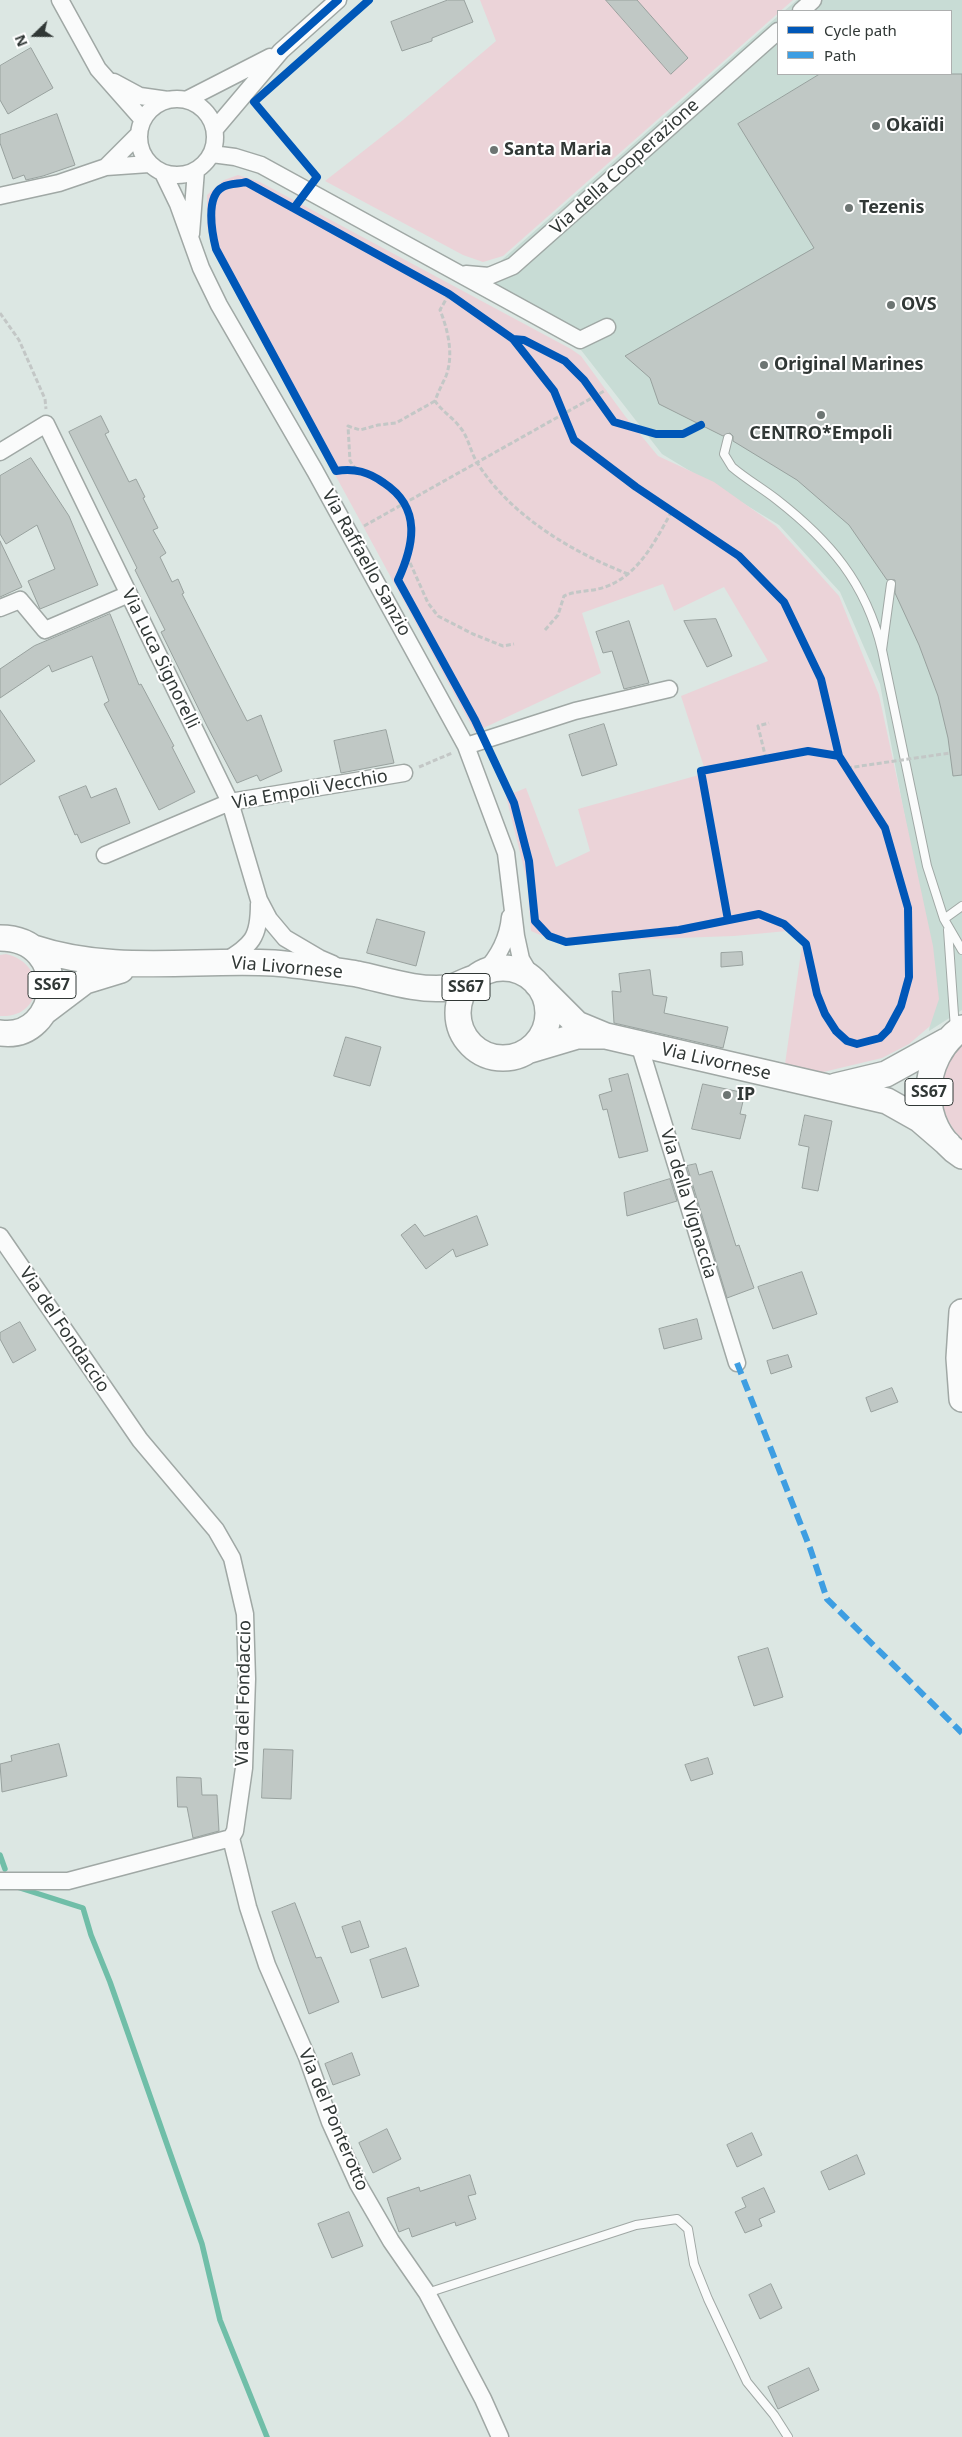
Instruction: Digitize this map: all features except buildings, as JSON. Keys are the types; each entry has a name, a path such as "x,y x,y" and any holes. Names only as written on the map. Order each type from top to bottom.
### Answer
{"main road":[{"name":"Via Livornese","path":"4,935 23,941 34,948 76,960 141,965 224,962 277,963 357,974 402,985 425,995 444,1008 475,1048 492,1057 505,1059 518,1056 530,1050 577,1036 606,1036"},
{"name":"SS67","path":"34,948 44,958 50,971 52,985 50,999 44,1012"},
{"name":"Via Livornese","path":"0,1033 20,1031 33,1024 44,1012 85,981 141,965"},
{"name":"Via Livornese","path":"402,985 449,988 497,968 523,973 536,983 577,1024 606,1036 887,1102 904,1109 958,1157"},
{"name":"SS67","path":"462,1033 458,1018 459,1003 465,989 480,975"},
{"path":"530,1050 540,1039 546,1026 548,1012 545,997 536,983"},
{"name":"Via Livornese","path":"826,1088 886,1074 956,1033"},
{"name":"Via Livornese","path":"956,1033 937,1057 928,1086 932,1117 958,1157"},
{"path":"962,1312 959,1358 962,1399"}],"street":[{"path":"60,0 85,49 141,127 143,153 149,164 163,173 185,175 204,164 212,154 214,129 209,117 203,109 186,100"},
{"path":"214,129 281,51 338,0"},
{"path":"802,10 813,0"},
{"name":"Via della Cooperazione","path":"459,273 489,276 513,266 777,32"},
{"path":"104,77 140,96 168,100 186,100 226,82 281,51"},
{"path":"106,167 141,127 154,108 168,100"},
{"name":"Via della Cooperazione","path":"212,154 235,157 261,165 580,340 607,327"},
{"path":"0,196 59,183 106,167 149,164"},
{"name":"Via Raffaello Sanzio","path":"191,241 196,170"},
{"name":"Via Raffaello Sanzio","path":"163,173 178,204 191,241 219,305 315,471 466,746 506,853 516,936 521,959 536,983"},
{"path":"0,452 46,424"},
{"name":"Via Luca Signorelli","path":"46,424 230,802 259,900"},
{"path":"0,608 20,600 45,630 129,594"},
{"path":"466,746 575,711 669,689"},
{"name":"Via Empoli Vecchio","path":"105,856 230,802 404,773"},
{"name":"Via Raffaello Sanzio","path":"480,975 500,952 508,929 511,898"},
{"path":"224,962 243,950 256,935 259,925 259,900"},
{"path":"259,900 269,919 286,938 319,958 357,974"},
{"name":"Via della Vignaccia","path":"639,1044 737,1364"},
{"name":"Via del Fondaccio","path":"0,1236 38,1288 114,1404 140,1440 216,1530 232,1558 245,1614 248,1679 244,1768 235,1830 231,1838"},
{"path":"0,1881 68,1881 231,1838"},
{"name":"Via del Ponterotto","path":"231,1838 248,1906 267,1965 307,2056 330,2122 358,2184 392,2241 428,2293 484,2399 500,2437"}],"lane":[{"path":"728,438 724,454 732,467 816,533 843,562 869,606 882,650 927,866 944,920 955,940 962,948"},
{"path":"882,650 891,584"},
{"path":"944,920 962,906"},
{"path":"948,928 956,1033"},
{"path":"428,2293 636,2225 677,2219 688,2229 694,2264 708,2299 747,2382 774,2415 788,2437"}],"path":[{"path":"440,289 457,299"},
{"path":"356,470 350,461 348,426 360,430 396,423 435,402 439,386 446,375 450,347 440,310 449,294"},
{"path":"0,313 19,340 45,399 46,424"},
{"path":"589,387 599,401"},
{"path":"363,526 402,500 477,463 606,390"},
{"path":"435,402 466,435 477,463 526,518 558,540 605,565 628,574"},
{"path":"561,407 567,424"},
{"path":"343,470 356,470 365,473"},
{"path":"402,500 409,513"},
{"path":"665,506 680,516"},
{"path":"546,630 558,615 564,596 576,591 606,587 628,574 654,545 672,511"},
{"path":"404,567 408,553"},
{"path":"408,553 428,603 438,616 473,634 503,646 514,644"},
{"path":"757,760 770,758 758,726 770,723"},
{"path":"404,773 466,746"},
{"path":"852,776 845,765 950,753"}],"shaded area":[{"name":"Santa Maria","path":"480,0 793,0 782,10 777,10 777,14 503,256 483,262 463,255 325,181 403,120 496,41"},
{"path":"797,0 962,0 962,1010 929,1031 934,995 922,910 880,684 840,592 779,525 662,454 581,350 469,289 777,17 777,75 952,75 952,10 785,10"},
{"path":"238,175 260,182 581,356 625,416 658,456 714,482 776,526 839,596 879,695 933,946 939,999 930,1026 909,1044 882,1058 819,1073 785,1064 802,945 787,931 734,936 593,941 564,945 531,931 527,881 506,796 526,788 556,867 590,851 578,809 706,773 681,696 768,661 724,587 674,611 663,584 582,613 601,673 475,732 214,252 207,226 207,195 224,180"},
{"path":"6,954 20,960 29,968 34,979 35,990 32,1000 25,1009 14,1015 0,1016 0,955"},
{"path":"962,1044 962,1139 953,1128 947,1116 942,1092 943,1079 947,1067 953,1055"}],"waterway":[{"path":"0,1855 5,1869"},
{"path":"17,1887 83,1908 202,2244 220,2320 267,2437"}],"marked path":[{"path":"737,1363 810,1548 827,1599 962,1733"}],"cycle path":[{"path":"281,51 338,0"},
{"path":"294,208 317,177 254,102 369,0"},
{"path":"246,182 449,294 513,339 554,391 574,440 636,487 739,556 784,602 821,679 839,756 885,828 908,908 909,977 901,1006 888,1030 880,1038 857,1044 847,1041 836,1031 825,1014 817,994 806,944 784,924 759,914 679,930 566,942 549,936 535,921 529,861 514,803 475,720 398,580 404,567 411,541 409,515 404,504 396,493 373,476 349,470 336,471 216,249 211,215 214,198 223,187 246,182"},
{"path":"513,339 524,340 565,361 584,380 614,422 656,434 683,434 701,425"},
{"path":"728,920 701,771 808,751 839,756"}],"place":[{"name":"Okaïdi","path":"876,126"},
{"name":"Santa Maria","path":"494,150"},
{"name":"Tezenis","path":"849,208"},
{"name":"OVS","path":"891,305"},
{"name":"Original Marines","path":"764,365"},
{"name":"CENTRO*Empoli","path":"821,415"},
{"name":"IP","path":"727,1095"}]}
